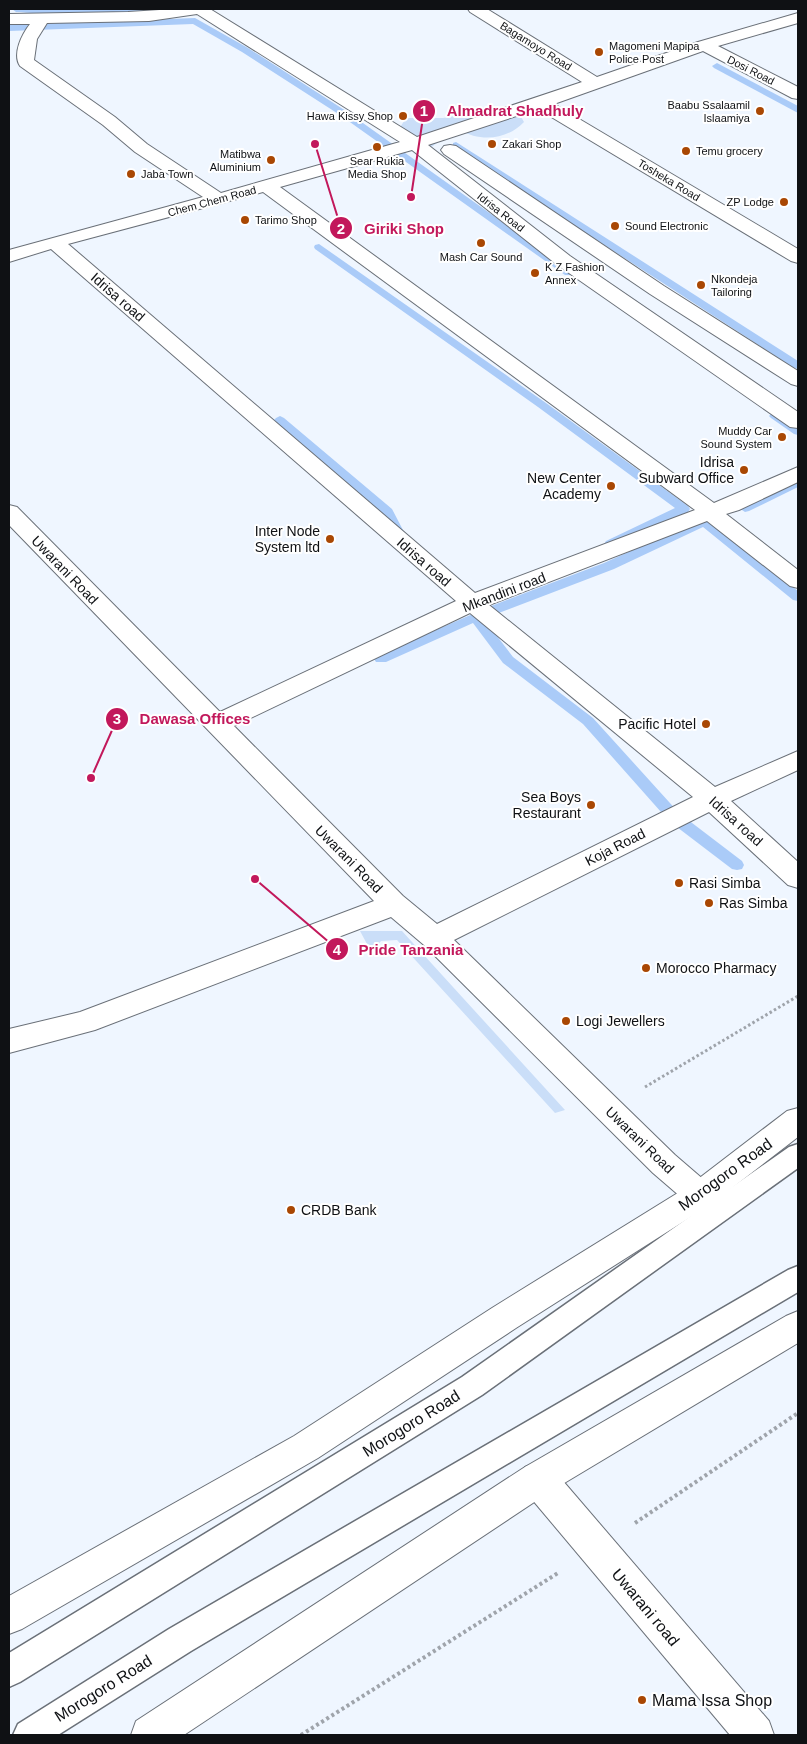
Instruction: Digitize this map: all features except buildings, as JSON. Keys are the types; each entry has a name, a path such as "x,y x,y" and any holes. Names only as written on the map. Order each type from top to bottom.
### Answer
{"main road":[{"path":"9,19 156,16 179,14 199,9"},
{"name":"Idrisa Road","path":"199,9 423,141 798,380"},
{"name":"Bagamoyo Road","path":"476,9 596,84"},
{"name":"Chem Chem Road","path":"9,256 423,141 596,84 704,45 798,18"},
{"path":"42,19 32,32 26,50 26,62 108,121 141,148 218,199"},
{"name":"Dosi Road","path":"704,45 798,94"},
{"name":"Tosheka Road","path":"540,103 798,257"},
{"name":"Idrisa Road","path":"423,141 563,260 798,422"},
{"path":"266,186 711,511 717,518 798,581"},
{"name":"Idrisa road","path":"54,242 472,603 712,798 798,878"},
{"name":"Mkandini road","path":"216,724 472,603 731,505 798,474"},
{"name":"Uwarani Road","path":"9,512 393,903 434,938 607,1109 664,1164 700,1195"},
{"name":"Koja Road","path":"434,938 712,798 798,760"},
{"path":"9,1041 85,1022 376,912 393,903"},
{"name":"Morogoro Road","path":"9,1616 306,1447 504,1318 700,1195 798,1120"},
{"path":"150,1735 538,1479 798,1326"},
{"name":"Uwarani road","path":"538,1479 755,1735"}],"lane":[{"name":"Morogoro Road","path":"9,1671 472,1386 798,1154"},
{"name":"Morogoro Road","path":"29,1735 180,1640 798,1278"}],"path":[{"path":"607,1109 798,996"},
{"path":"301,1735 597,1549 798,1413"}],"shaded area":[{"path":"486,107 503,108 520,115 524,122 510,133 502,136 476,136 460,130 448,135 426,151 399,129 406,118 443,118 461,115 466,110"},
{"path":"360,931 402,931 565,1110 555,1113 397,940 381,941 376,947 367,944"}],"waterway":[{"path":"16,9 113,13 131,13 148,9"},
{"path":"9,28 195,21 245,50 343,113 569,273"},
{"path":"717,66 798,110"},
{"path":"456,145 798,366"},
{"path":"319,247 542,405 684,509 610,544"},
{"path":"775,416 798,432"},
{"path":"280,420 388,512 399,534 404,539"},
{"path":"745,508 798,482"},
{"path":"491,611 609,566 704,522 798,597"},
{"path":"381,659 475,617 508,660 588,721 674,817 737,865"}],"place":[{"name":"Magomeni Mapipa Police Post","path":"599,52"},
{"name":"Baabu Ssalaamil Islaamiya","path":"760,111"},
{"name":"Hawa Kissy Shop","path":"403,116"},
{"name":"Giriki Shop","path":"315,144"},
{"name":"Zakari Shop","path":"492,144"},
{"name":"Sear Rukia Media Shop","path":"377,147"},
{"name":"Temu grocery","path":"686,151"},
{"name":"Matibwa Aluminium","path":"271,160"},
{"name":"Jaba Town","path":"131,174"},
{"name":"Almadrat Shadhuly","path":"411,197"},
{"name":"ZP Lodge","path":"784,202"},
{"name":"Tarimo Shop","path":"245,220"},
{"name":"Sound Electronic","path":"615,226"},
{"name":"Mash Car Sound","path":"481,243"},
{"name":"K Z Fashion Annex","path":"535,273"},
{"name":"Nkondeja Tailoring","path":"701,285"},
{"name":"Muddy Car Sound System","path":"782,437"},
{"name":"Idrisa Subward Office","path":"744,470"},
{"name":"New Center Academy","path":"611,486"},
{"name":"Inter Node System ltd","path":"330,539"},
{"name":"Pacific Hotel","path":"706,724"},
{"name":"Dawasa Offices","path":"91,778"},
{"name":"Sea Boys Restaurant","path":"591,805"},
{"name":"Pride Tanzania","path":"255,879"},
{"name":"Rasi Simba","path":"679,883"},
{"name":"Ras Simba","path":"709,903"},
{"name":"Morocco Pharmacy","path":"646,968"},
{"name":"Logi Jewellers","path":"566,1021"},
{"name":"CRDB Bank","path":"291,1210"},
{"name":"Mama Issa Shop","path":"642,1700"}]}
